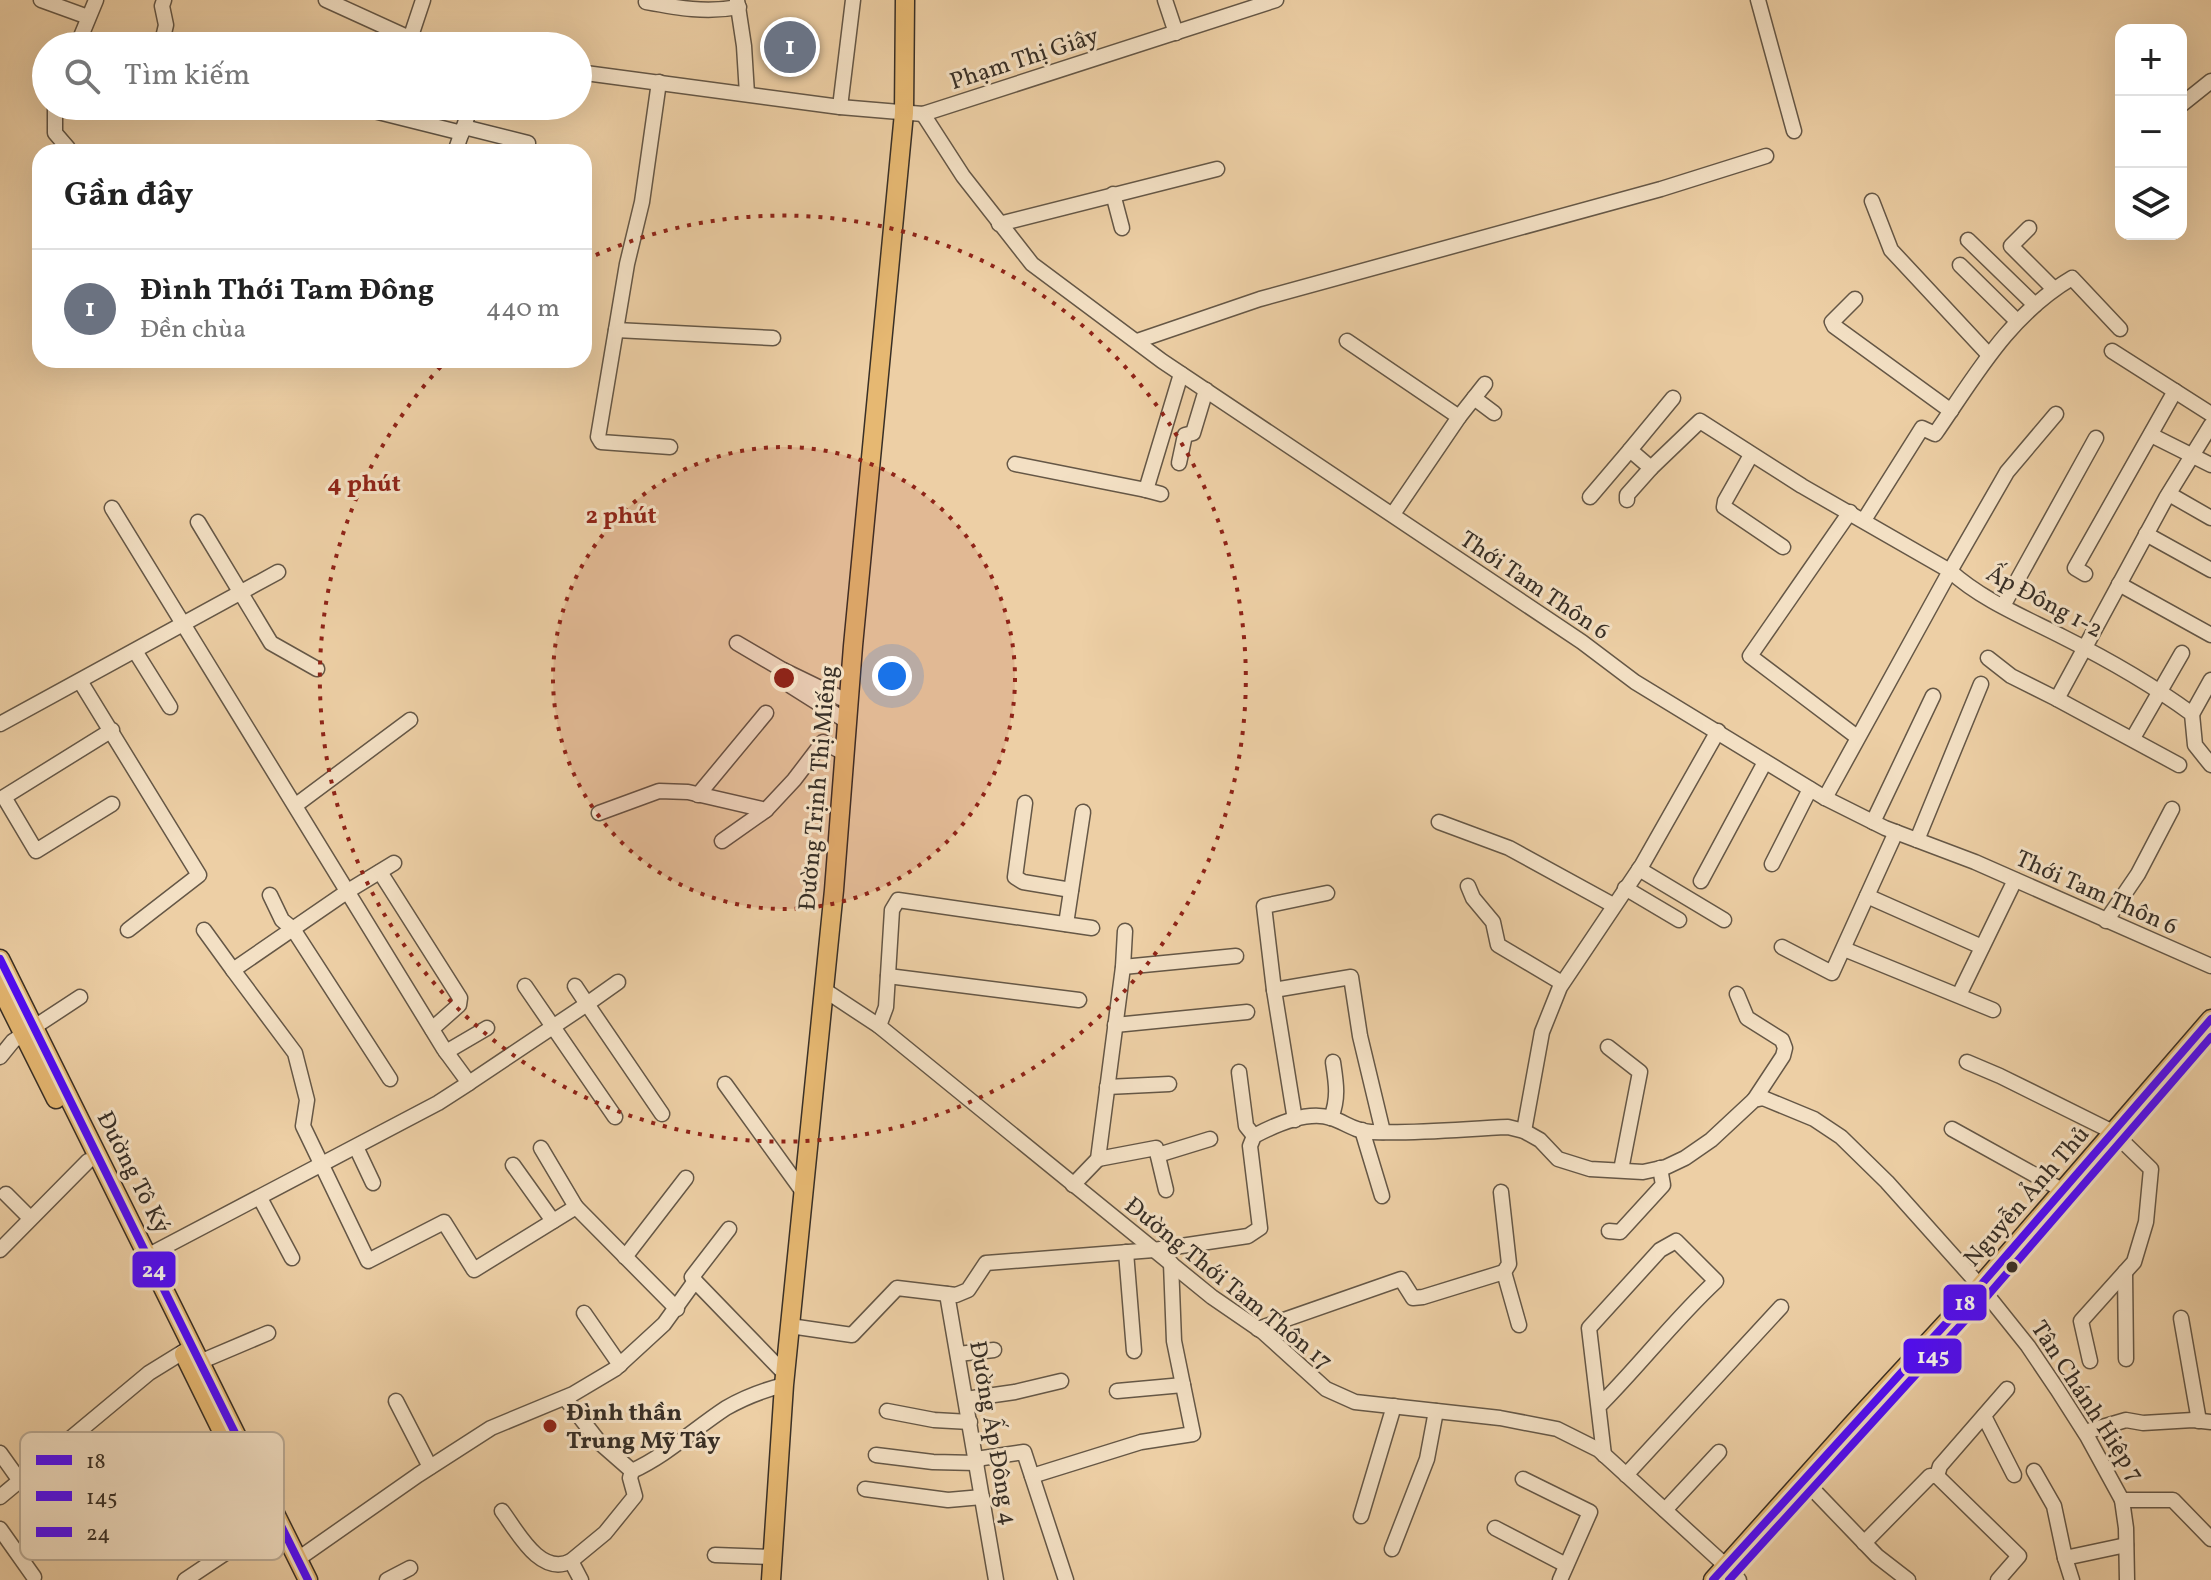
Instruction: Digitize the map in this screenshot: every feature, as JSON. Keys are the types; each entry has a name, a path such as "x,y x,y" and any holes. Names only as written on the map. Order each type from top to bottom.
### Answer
{"main road":[{"name":"Đường Trịnh Thị Miếng","path":"771,1580 785,1380 849,702 913,114 905,0"},
{"name":"Đường Tô Ký","path":"0,959 88,1161 226,1432"},
{"name":"Đường Tô Ký","path":"0,987 29,1031 149,1255 234,1432"},
{"name":"Nguyễn Ảnh Thủ","path":"1713,1580 1732,1573 1803,1479 1980,1286 2211,1019"},
{"name":"Đường Tô Ký","path":"284,1546 294,1569 308,1580"}],"street":[{"path":"41,0 88,17"},
{"path":"82,32 96,0"},
{"path":"164,0 164,32"},
{"path":"326,0 357,7 398,32"},
{"path":"412,32 423,0"},
{"path":"840,107 853,0"},
{"path":"1165,0 1176,33"},
{"name":"Phạm Thị Giây","path":"592,74 913,114 1176,33 1232,7 1276,0"},
{"path":"1758,0 1794,131"},
{"path":"646,2 690,10 721,10 738,3 747,94"},
{"path":"2187,100 2211,81"},
{"path":"659,82 642,202 598,440 670,447"},
{"name":"Thới Tam Thôn 6","path":"913,114 1032,264 1181,374 1582,642 1635,682 1825,798 1873,822 2211,966"},
{"path":"55,120 55,133 65,144"},
{"path":"418,120 528,143"},
{"path":"458,144 466,120"},
{"path":"1137,341 1260,299 1661,189 1766,156"},
{"path":"999,224 1217,169"},
{"path":"1113,194 1122,228"},
{"path":"1872,201 1891,250 1988,354"},
{"path":"2029,228 2011,246 2054,289"},
{"path":"1968,240 2035,305"},
{"path":"1960,265 2017,321"},
{"path":"1864,520 1922,428 1935,434 1988,354 2017,321 2054,289 2072,278 2120,329"},
{"path":"1855,299 1832,322 1834,326 1951,411"},
{"path":"617,325 773,338"},
{"path":"1347,341 1459,417"},
{"path":"2112,351 2211,414"},
{"path":"1015,464 1153,492 1181,374"},
{"path":"1393,514 1485,384"},
{"path":"1179,463 1185,435 1193,433 1206,390"},
{"path":"2085,574 2075,568 2175,391"},
{"path":"1474,398 1494,413"},
{"path":"1590,497 1673,398"},
{"name":"Ấp Đông 1-2","path":"2056,414 2007,472 1950,571 1964,584 2083,647 2192,714"},
{"path":"1627,500 1626,496 1651,468 1700,421 1751,455 1950,571 1825,798"},
{"path":"2057,699 2146,534 2211,425"},
{"path":"2151,435 2211,465"},
{"path":"2003,606 2096,438"},
{"path":"1630,450 1651,468"},
{"path":"1751,455 1724,507 1783,547"},
{"path":"2169,494 2211,518"},
{"path":"112,508 446,1052 469,1083"},
{"path":"1850,512 1750,656 1857,737"},
{"path":"198,522 271,643 317,669"},
{"path":"2146,534 2211,570"},
{"path":"0,724 273,574"},
{"path":"2119,584 2211,635"},
{"path":"737,643 783,670 849,702"},
{"path":"135,651 170,707"},
{"path":"2133,738 2182,653"},
{"path":"1988,658 2011,676 2179,765"},
{"path":"783,670 791,686 848,722"},
{"path":"2211,680 2192,714 2195,745 2211,765"},
{"path":"80,681 199,875 128,930"},
{"path":"1917,840 1981,684"},
{"path":"1873,822 1933,696"},
{"path":"698,795 766,713"},
{"path":"296,805 410,720"},
{"path":"112,730 4,797 36,851 112,804"},
{"path":"1524,1131 1542,1032 1562,983 1639,869 1718,731"},
{"path":"722,841 766,810 823,742 846,754"},
{"path":"1701,881 1765,762"},
{"path":"1772,864 1810,789"},
{"path":"599,813 659,791 698,795 766,810"},
{"path":"1025,803 1015,877 1023,882 1071,890"},
{"path":"2106,921 2138,874 2172,809"},
{"path":"1066,924 1083,812"},
{"path":"1439,822 1509,848 1613,905"},
{"path":"1782,947 1832,973 1896,832"},
{"path":"233,970 394,863"},
{"path":"1639,869 1724,920"},
{"path":"380,872 460,998 459,1005 432,1029"},
{"path":"1959,995 2015,880"},
{"path":"1468,886 1473,898 1493,922 1498,945 1562,983"},
{"path":"1625,888 1679,920"},
{"path":"1295,1120 1264,906 1327,893"},
{"path":"270,895 282,920 293,929 390,1079"},
{"path":"1867,896 1982,947"},
{"path":"879,1026 886,1007 892,910 898,900 1092,928"},
{"path":"204,930 295,1053 307,1100 303,1126 368,1261 444,1222 474,1270 576,1207"},
{"path":"1098,1159 1125,931"},
{"path":"1844,949 1993,1010"},
{"path":"1123,967 1236,956"},
{"path":"888,976 1079,1000"},
{"path":"1274,990 1351,977 1360,1036 1383,1132"},
{"path":"149,1255 438,1103 618,982"},
{"path":"525,986 615,1117"},
{"path":"575,986 662,1114"},
{"name":"Đường Thới Tam Thôn 17","path":"823,989 879,1026 1212,1297 1258,1329 1326,1389 1355,1402 1500,1418 1557,1429 1604,1455 1732,1573"},
{"path":"790,1326 852,1335 897,1288 956,1295 968,1290 986,1263 1154,1250 1248,1236 1260,1228 1250,1146 1254,1136 1310,1116 1331,1118 1345,1126 1362,1130 1383,1132 1508,1127 1540,1140 1558,1159 1590,1169 1643,1172 1660,1168 1685,1158 1711,1140 1754,1100 1783,1056 1785,1048 1782,1040 1747,1018 1737,994"},
{"path":"0,1057 13,1041 80,997"},
{"path":"1115,1025 1247,1012"},
{"path":"446,1052 487,1028"},
{"path":"1608,1047 1640,1072 1621,1170"},
{"path":"1331,1118 1338,1090 1333,1062"},
{"path":"1967,1062 2113,1132 2151,1169 2146,1222 2134,1262 2081,1321 2090,1361"},
{"path":"1239,1072 1246,1126 1254,1136"},
{"path":"725,1084 803,1192"},
{"path":"1107,1087 1169,1084"},
{"name":"Tân Chánh Hiệp 7","path":"1754,1100 1763,1098 1814,1119 1841,1137 1887,1182 1980,1286 2028,1346 2085,1432 2122,1500 2173,1500 2211,1539"},
{"path":"1952,1129 2062,1190"},
{"path":"1362,1130 1382,1196"},
{"path":"1158,1155 1210,1139"},
{"path":"356,1147 373,1183"},
{"path":"541,1148 576,1207 677,1309"},
{"path":"1073,1185 1098,1159 1156,1148 1166,1190"},
{"path":"0,1250 88,1161"},
{"path":"513,1165 553,1221"},
{"path":"1609,1231 1620,1232 1649,1203 1663,1185 1660,1168"},
{"path":"625,1257 686,1178"},
{"path":"1258,1329 1401,1279 1413,1298 1504,1272 1509,1264 1501,1192"},
{"path":"6,1194 30,1218"},
{"path":"260,1198 292,1258"},
{"path":"502,1511 531,1551 553,1565 562,1566 605,1533 635,1496 630,1478 632,1471 655,1460 729,1407 785,1380 692,1277 729,1229"},
{"path":"1599,1406 1644,1360 1678,1317 1716,1281 1676,1241 1660,1250 1589,1328 1604,1455"},
{"path":"1126,1252 1134,1351"},
{"path":"1032,1476 1141,1442 1193,1434 1174,1341 1171,1263"},
{"path":"1504,1272 1519,1325"},
{"path":"2125,1272 2126,1359"},
{"path":"294,1569 430,1467 491,1428 565,1398 620,1365 677,1309 695,1281"},
{"name":"Đường Ấp Đông 4","path":"947,1294 996,1580"},
{"path":"1626,1475 1781,1307"},
{"path":"584,1313 620,1365"},
{"path":"2085,1432 2126,1420 2143,1423 2205,1422 2181,1318"},
{"path":"202,1361 268,1333"},
{"path":"958,1354 994,1350"},
{"path":"79,1432 149,1373 183,1352"},
{"path":"966,1399 1061,1381"},
{"path":"1117,1391 1183,1385"},
{"path":"1937,1476 1940,1466 2007,1389"},
{"path":"565,1398 600,1443 632,1471"},
{"path":"396,1401 430,1467"},
{"path":"1361,1516 1394,1406"},
{"path":"887,1411 934,1420 970,1422"},
{"path":"1392,1549 1427,1459 1436,1411"},
{"path":"1984,1416 2014,1475"},
{"path":"876,1455 933,1462 976,1461 1024,1452 1066,1580"},
{"path":"1665,1510 1719,1452"},
{"path":"0,1453 20,1481 0,1497"},
{"path":"2034,1471 2054,1506 2072,1580"},
{"path":"1864,1543 1930,1476 1937,1476 2019,1556 1998,1580"},
{"path":"1523,1479 1590,1512 1560,1580"},
{"path":"1803,1479 1864,1543 1908,1580"},
{"path":"865,1489 948,1500 982,1497"},
{"path":"2122,1500 2127,1580"},
{"path":"1495,1528 1566,1565"},
{"path":"0,1529 20,1557"},
{"path":"2065,1558 2126,1545"},
{"path":"715,1555 773,1557"},
{"path":"22,1560 34,1577"},
{"path":"185,1580 215,1560"},
{"path":"571,1561 581,1580"},
{"path":"387,1580 410,1568"}],"transit line":[{"name":"24","path":"0,959 235,1432"},
{"name":"18","path":"1713,1580 1980,1286 2211,1019"},
{"name":"145","path":"1729,1580 1989,1294 2211,1037"},
{"name":"24","path":"284,1532 308,1580"}],"place":[{"name":"Đình Thới Tam Đông","path":"790,47"},
{"name":"Đình thần Trung Mỹ Tây","path":"550,1426"}]}
